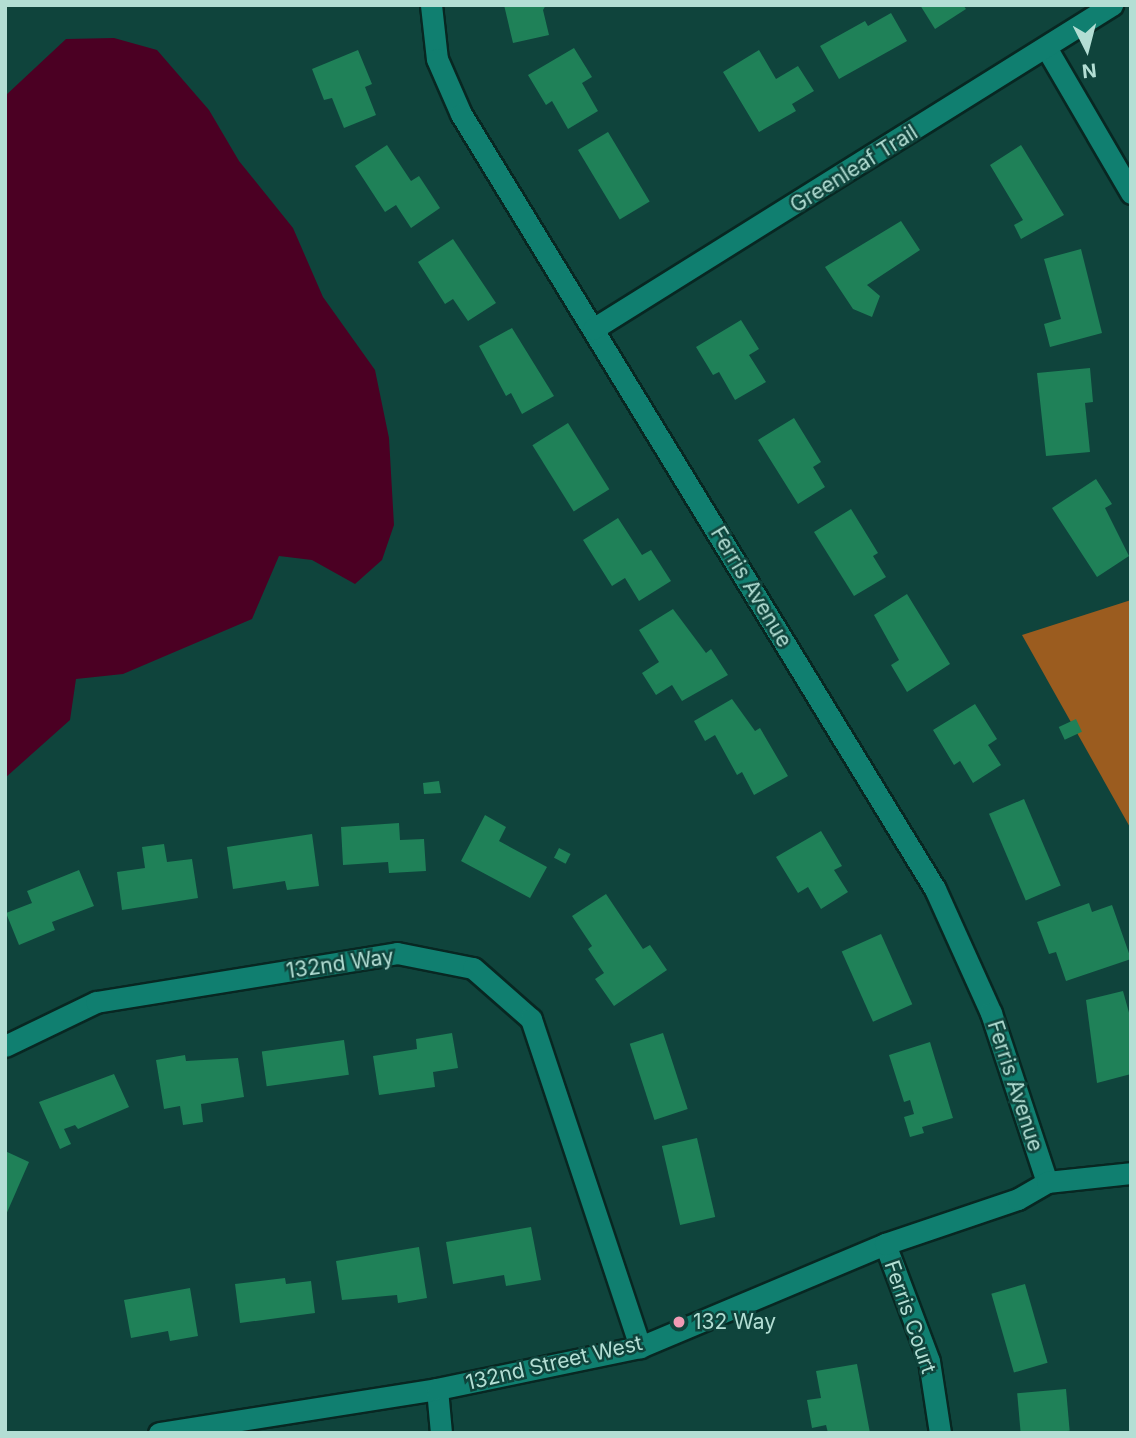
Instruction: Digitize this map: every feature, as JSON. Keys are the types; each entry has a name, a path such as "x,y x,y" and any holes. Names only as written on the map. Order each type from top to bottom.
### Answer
{"street":[{"name":"Ferris Avenue","path":"431,5 437,59 461,114 935,889 991,1013 1047,1182"},
{"name":"Greenleaf Trail","path":"593,329 1047,49 1112,5"},
{"path":"1047,49 1131,193"},
{"name":"132nd Way","path":"5,1046 96,1002 397,953 473,968 531,1019 640,1346"},
{"name":"132nd Street West","path":"159,1433 436,1389 640,1346 885,1244 1018,1199 1047,1182 1131,1173"},
{"name":"Ferris Court","path":"885,1244 929,1361 940,1433"},
{"path":"436,1389 441,1433"}],"shaded area":[{"path":"114,38 157,50 209,110 239,161 293,228 323,297 375,370 389,438 394,525 382,560 355,584 312,560 279,556 252,619 123,674 76,679 70,720 5,778 5,96 66,39"},
{"path":"1131,600 1131,829 1022,635"}],"building":[{"path":"504,5 546,5 543,10 549,35 513,43"},
{"path":"920,5 963,5 966,9 935,29"},
{"path":"891,13 907,41 839,79 820,46 865,21 868,26"},
{"path":"574,48 592,77 582,83 598,111 568,129 552,101 546,105 528,75"},
{"path":"358,50 372,84 365,87 376,115 344,128 332,98 324,100 312,69"},
{"path":"759,50 776,79 798,66 814,91 792,104 796,111 759,132 723,72"},
{"path":"608,132 650,201 620,219 578,150"},
{"path":"387,145 411,181 419,176 440,208 411,228 396,205 385,212 355,166"},
{"path":"1021,145 1064,215 1021,239 1014,225 1023,220 990,165"},
{"path":"901,221 920,250 867,285 880,296 872,317 853,309 825,267"},
{"path":"453,239 496,303 468,321 453,299 445,304 418,262"},
{"path":"1081,249 1102,333 1050,347 1044,324 1061,319 1044,259"},
{"path":"741,320 759,349 749,355 766,382 735,400 719,372 713,375 696,347"},
{"path":"512,328 554,396 522,414 511,393 506,396 479,346"},
{"path":"1090,368 1093,402 1085,403 1090,452 1046,456 1037,373"},
{"path":"794,418 821,462 813,467 825,487 798,504 758,440"},
{"path":"568,423 609,489 574,511 532,445"},
{"path":"1096,479 1112,504 1105,508 1129,556 1097,577 1052,508"},
{"path":"851,509 878,553 873,556 886,577 854,596 814,532"},
{"path":"618,518 642,555 651,550 671,581 639,601 625,578 612,586 583,540"},
{"path":"907,594 950,664 907,692 891,665 899,660 874,615"},
{"path":"673,609 706,653 711,649 728,675 682,701 672,685 656,695 642,673 659,662 639,630"},
{"path":"732,699 755,731 760,728 788,776 754,795 742,772 737,775 715,735 705,741 694,721"},
{"path":"975,704 997,739 988,745 1001,765 973,783 960,761 954,765 933,730"},
{"path":"1076,719 1082,732 1065,740 1059,727"},
{"path":"439,781 441,793 424,794 423,783"},
{"path":"1024,799 1061,886 1026,900 989,814"},
{"path":"485,815 506,827 499,841 547,867 530,898 461,861"},
{"path":"399,823 400,840 424,839 426,871 389,873 388,862 343,865 341,827"},
{"path":"821,831 842,866 834,870 848,892 821,909 808,887 798,893 776,857"},
{"path":"312,834 319,886 287,890 285,881 233,889 227,847"},
{"path":"164,844 167,862 192,859 198,898 122,910 117,872 145,868 142,847"},
{"path":"559,848 571,854 566,864 554,858"},
{"path":"79,870 94,906 52,922 55,930 19,945 6,913 32,903 27,891"},
{"path":"606,894 643,949 650,945 667,970 614,1006 595,979 604,973 588,949 592,946 572,916"},
{"path":"1089,903 1092,912 1112,905 1131,959 1066,981 1056,952 1049,954 1037,922"},
{"path":"881,934 912,1004 873,1022 842,951"},
{"path":"1123,991 1131,1020 1131,1074 1097,1083 1086,1000"},
{"path":"452,1033 458,1068 433,1072 435,1087 379,1095 373,1056 417,1049 416,1039"},
{"path":"663,1033 688,1109 654,1120 630,1044"},
{"path":"344,1040 349,1075 267,1086 262,1052"},
{"path":"930,1042 953,1118 922,1127 924,1133 910,1137 904,1117 914,1114 910,1100 904,1102 889,1055"},
{"path":"185,1055 186,1061 238,1058 244,1097 201,1104 203,1122 183,1125 180,1106 164,1109 156,1060"},
{"path":"114,1074 129,1107 78,1129 75,1125 64,1129 71,1144 60,1149 39,1102"},
{"path":"697,1138 715,1217 680,1225 662,1146"},
{"path":"5,1151 29,1162 5,1217"},
{"path":"531,1227 541,1280 506,1286 504,1275 453,1284 446,1242"},
{"path":"419,1247 427,1298 398,1303 397,1295 342,1300 336,1261"},
{"path":"285,1278 286,1284 311,1281 315,1313 240,1323 235,1284"},
{"path":"1025,1284 1048,1363 1014,1372 991,1294"},
{"path":"190,1288 198,1336 170,1341 168,1331 131,1338 124,1300"},
{"path":"857,1364 870,1433 828,1433 826,1425 812,1428 807,1400 821,1398 816,1371"},
{"path":"1066,1389 1070,1431 1021,1433 1017,1393"}],"place":[{"name":"132 Way","path":"679,1322"}]}
